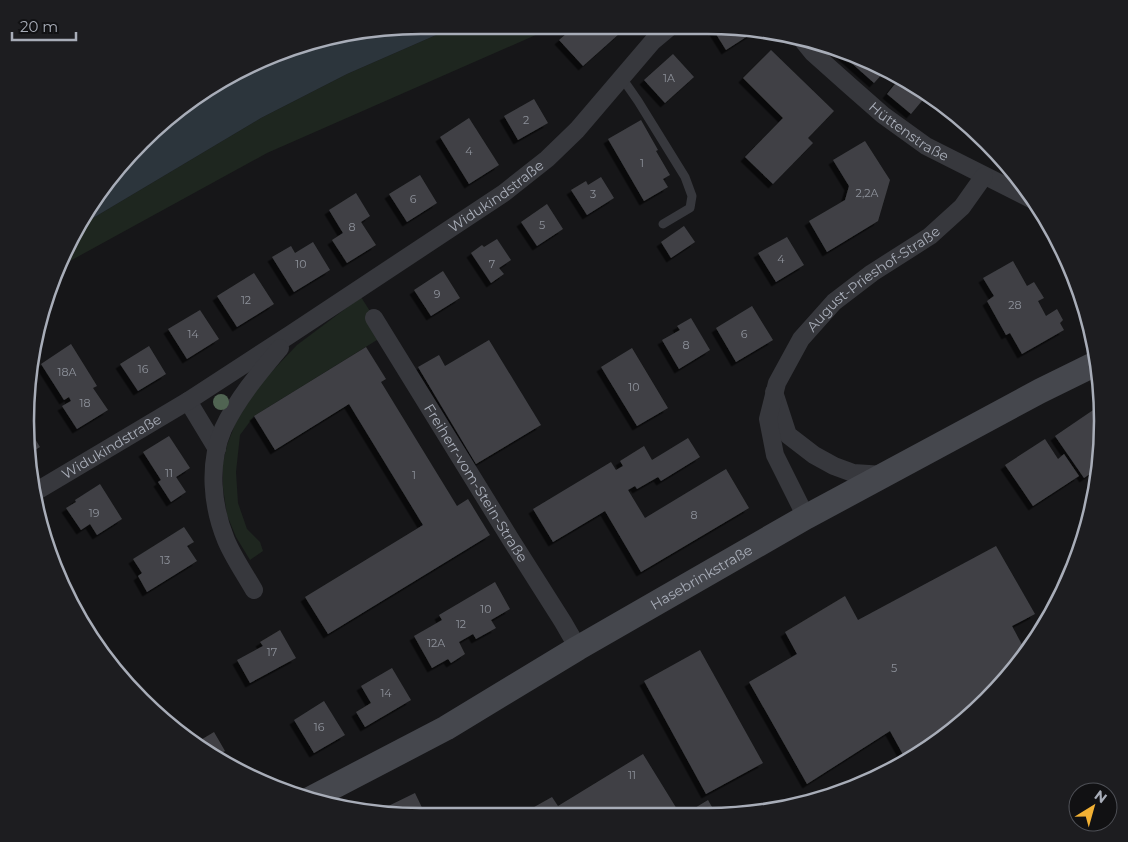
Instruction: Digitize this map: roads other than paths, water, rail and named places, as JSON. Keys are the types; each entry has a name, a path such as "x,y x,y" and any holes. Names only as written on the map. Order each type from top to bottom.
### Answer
{"street":[{"name":"Widukindstraße","path":"40,489 188,401 292,334 518,182 547,159 577,130 662,34"},
{"name":"Hüttenstraße","path":"808,47 883,114 926,146 1021,195"},
{"name":"August-Prieshof-Straße","path":"806,517 775,455 768,419 777,383 801,339 834,302 872,273 930,236 962,207 984,176"},
{"name":"Freiherr-vom-Stein-Straße","path":"374,318 578,648"},
{"name":"Widukindstraße","path":"254,590 226,541 216,509 213,474 217,449 223,429 250,385 292,334"},
{"name":"Hasebrinkstraße","path":"319,794 446,728 578,648 806,517 1040,391 1090,366"},
{"path":"774,392 788,435 814,455 853,473 884,475"},
{"path":"188,401 217,449"}],"lane":[{"path":"622,78 685,177 692,196 690,208 663,224"}]}
